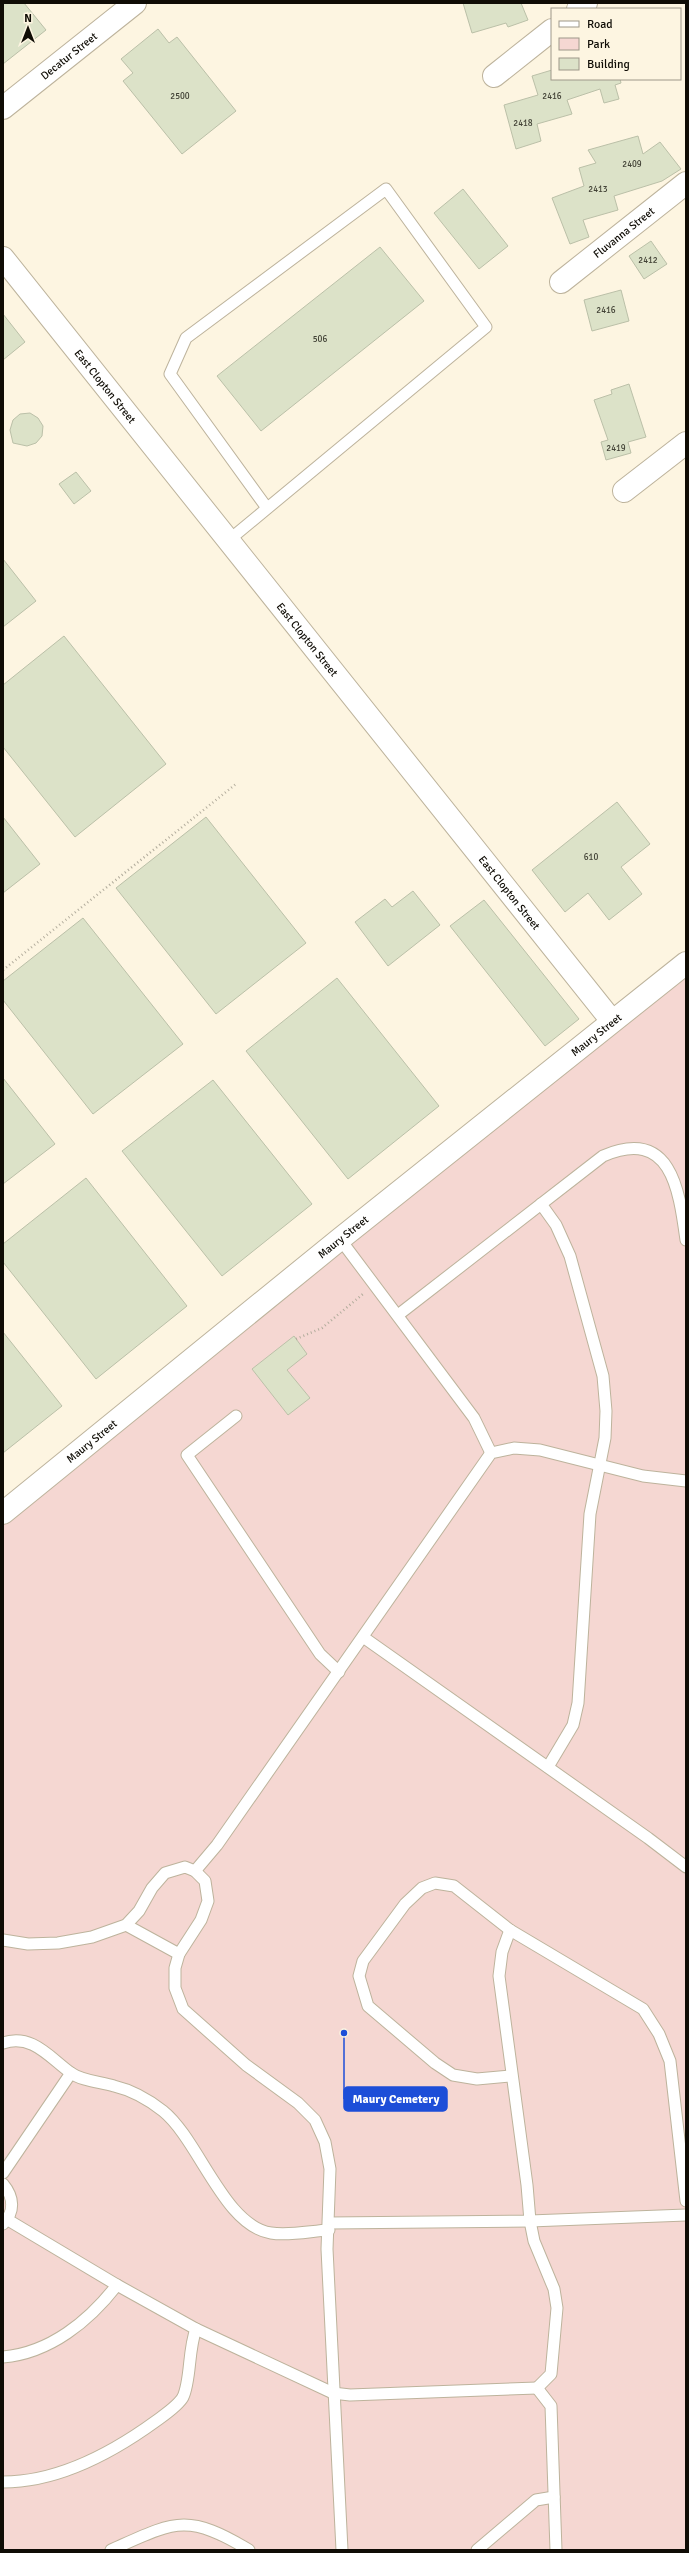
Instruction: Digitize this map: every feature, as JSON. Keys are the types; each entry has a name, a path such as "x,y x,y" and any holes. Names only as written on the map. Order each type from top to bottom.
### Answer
{"street":[{"name":"Decatur Street","path":"3,108 135,3"},
{"path":"494,76 551,31"},
{"name":"Fluvanna Street","path":"562,282 686,183"},
{"name":"East Clopton Street","path":"3,258 612,1021"},
{"path":"624,491 686,443"},
{"name":"Maury Street","path":"3,1513 340,1239 612,1021 686,964"}],"lane":[{"path":"228,540 268,508 486,327 386,189 186,338 170,374 268,508"},
{"path":"398,1315 603,1156 620,1149 637,1149 651,1152 665,1161 674,1176 680,1200 686,1240"},
{"path":"542,1204 556,1225 570,1256 603,1376 605,1438 590,1514 578,1703 567,1737 548,1767"},
{"path":"340,1239 474,1418 491,1453"},
{"path":"236,1416 187,1455 320,1654 339,1672"},
{"path":"195,1871 217,1845 491,1453 514,1448 540,1450 643,1476 686,1481"},
{"path":"363,1637 648,1838 686,1868"},
{"path":"3,1940 28,1944 58,1943 92,1938 126,1925 140,1911 152,1888 165,1873 185,1867 195,1871 205,1881 208,1901 201,1920 179,1954 175,1968 175,1988 183,2009 246,2065 298,2103 315,2120 325,2142 330,2169 328,2257 333,2393 342,2550"},
{"path":"511,2076 476,2079 453,2075 435,2063 368,2006 359,1976 363,1961 405,1904 422,1888 435,1883 454,1886 510,1930 643,2009 659,2034 670,2061 686,2201"},
{"path":"126,1925 179,1954"},
{"path":"3,2184 12,2202 5,2222 196,2329 333,2393 364,2395 537,2388 551,2374 557,2308 554,2289 534,2240 530,2221 527,2185 511,2076 499,1976 502,1952 510,1930"},
{"path":"3,2043 10,2041 28,2041 51,2055 71,2073 79,2078 117,2086 137,2095 163,2111 182,2132 231,2207 245,2221 272,2233 329,2226 686,2216"},
{"path":"3,2173 71,2073"},
{"path":"3,2356 28,2352 66,2333 89,2318 117,2285"},
{"path":"3,2482 46,2476 82,2463 123,2444 164,2414 183,2397 187,2380 190,2344 196,2329"},
{"path":"537,2388 551,2406 556,2550"},
{"path":"477,2550 536,2500 554,2497"},
{"path":"111,2550 158,2529 180,2524 199,2525 224,2535 249,2550"}],"path":[{"path":"3,970 236,784"},
{"path":"296,1339 322,1328 364,1293"}],"green space":[{"path":"686,964 686,2550 3,2550 3,1516"}],"building":[{"path":"3,3 24,3 46,30 3,64"},
{"path":"463,3 521,3 528,20 508,27 506,23 472,33"},
{"path":"158,29 169,43 177,37 236,111 182,154 123,81 133,73 121,59"},
{"path":"551,70 551,80 620,80 621,83 615,85 619,99 604,103 600,89 567,100 572,114 537,124 541,141 516,149 504,105 538,95 532,76"},
{"path":"638,136 643,154 660,142 681,169 662,181 614,196 618,210 583,220 589,237 570,244 552,198 584,186 579,168 596,163 588,150"},
{"path":"463,189 508,246 479,269 434,213"},
{"path":"651,241 667,264 644,279 629,256"},
{"path":"380,247 424,301 261,431 217,376"},
{"path":"621,290 629,321 592,331 584,300"},
{"path":"3,314 25,342 3,360"},
{"path":"629,384 646,437 628,442 631,453 606,460 601,442 608,440 594,400 612,394 611,390"},
{"path":"30,413 38,418 43,426 42,436 36,443 27,446 13,443 10,430 13,420 20,414"},
{"path":"76,472 91,491 74,504 59,484"},
{"path":"3,559 36,601 3,627"},
{"path":"64,636 166,764 75,837 3,747 3,685"},
{"path":"617,802 650,844 621,867 642,894 609,920 588,893 565,912 532,870"},
{"path":"3,817 40,864 3,893"},
{"path":"206,817 306,943 216,1014 116,888"},
{"path":"413,891 440,925 388,966 355,922 385,899 392,907"},
{"path":"484,900 579,1019 545,1046 450,926"},
{"path":"83,918 183,1044 93,1114 3,1000 3,981"},
{"path":"337,978 439,1106 348,1179 246,1051"},
{"path":"3,1078 55,1144 3,1184"},
{"path":"213,1080 312,1204 222,1276 122,1151"},
{"path":"86,1178 187,1306 96,1379 3,1262 3,1244"},
{"path":"3,1332 62,1406 3,1453"},
{"path":"294,1336 307,1354 287,1370 310,1398 288,1415 252,1369"}],"place":[{"name":"Maury Cemetery","path":"344,2033"}]}
